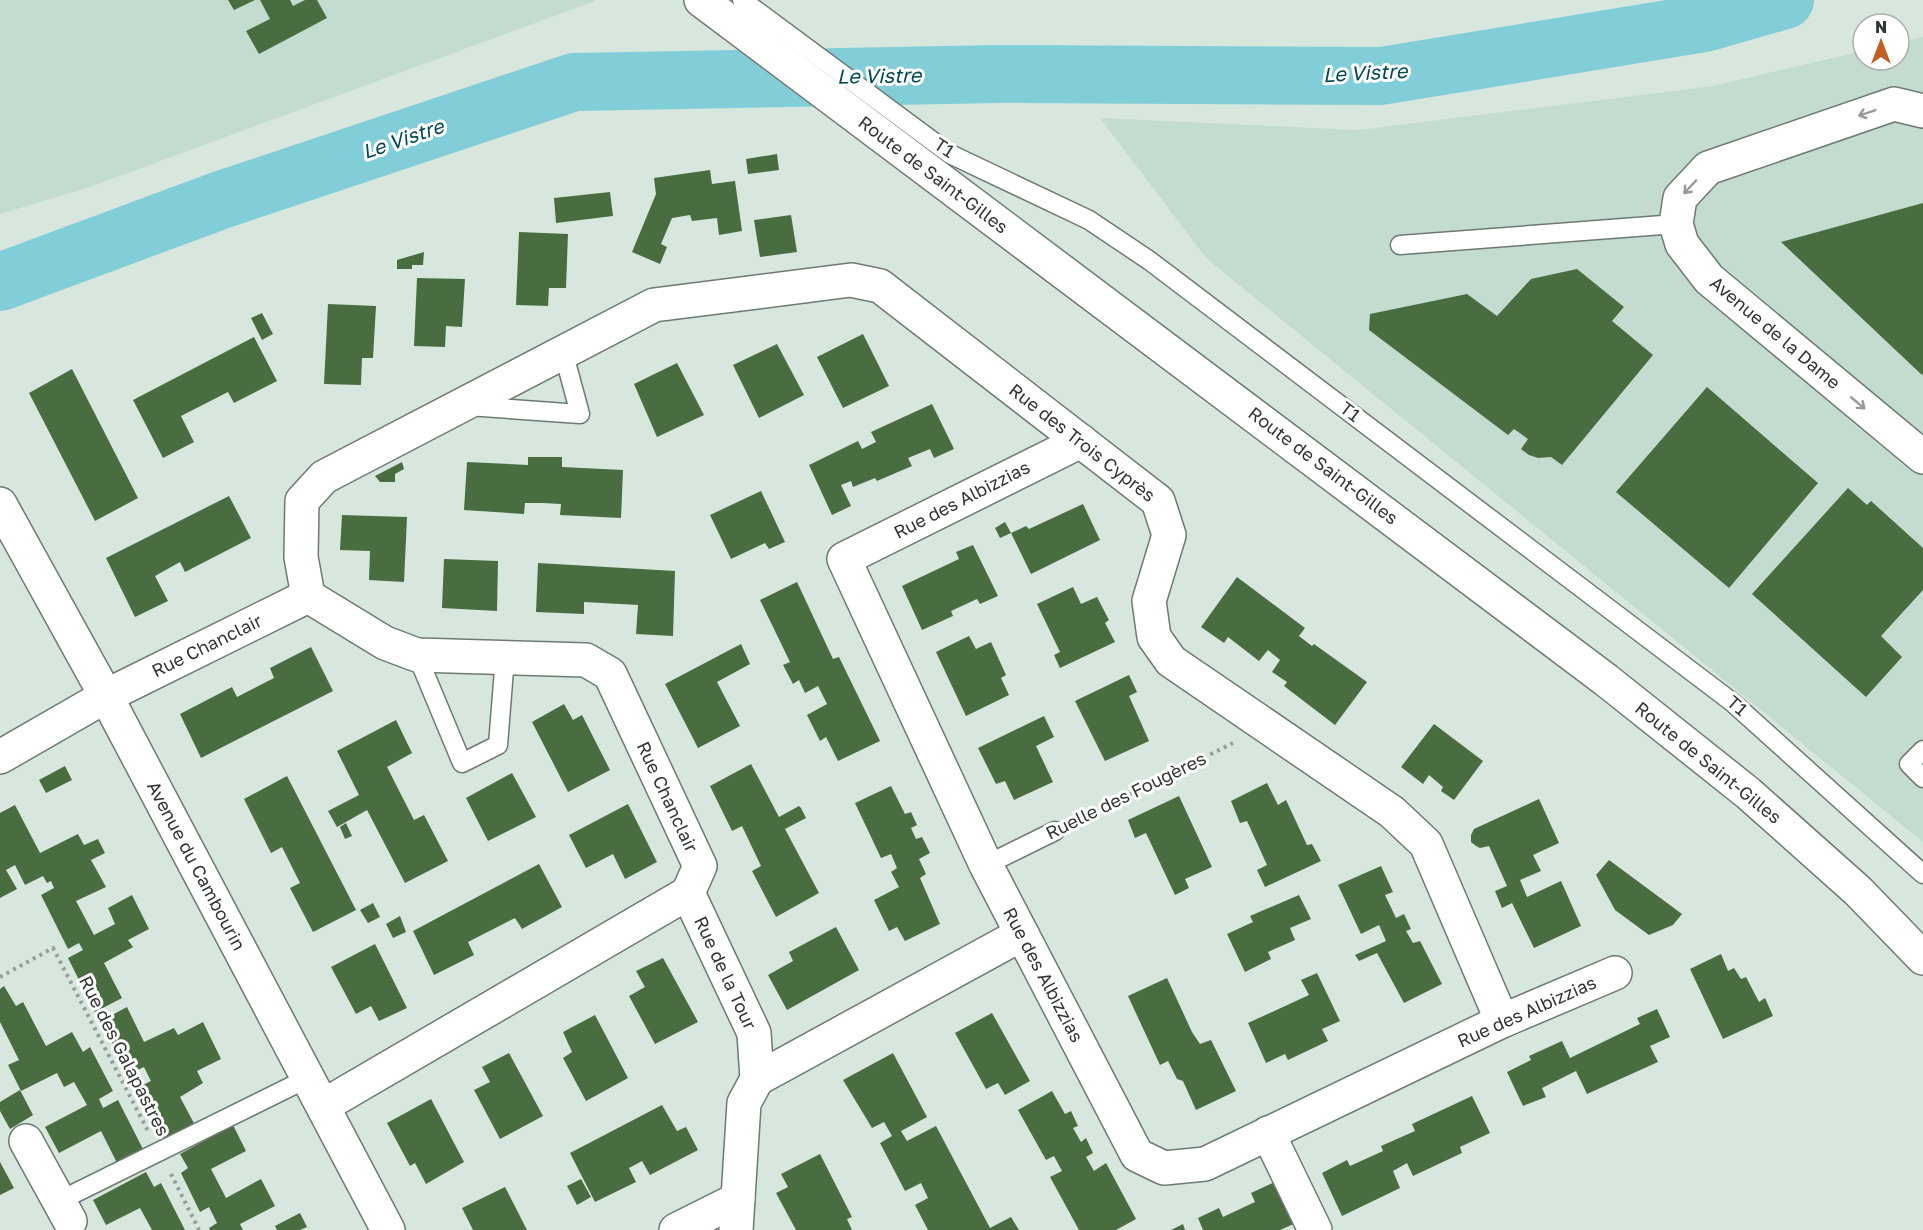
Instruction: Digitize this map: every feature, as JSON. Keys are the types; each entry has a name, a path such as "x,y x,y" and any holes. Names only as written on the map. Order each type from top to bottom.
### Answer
{"street":[{"name":"Route de Saint-Gilles","path":"701,0 748,15 1606,680 1748,793 1858,891 1923,958"},
{"path":"1676,224 1680,198 1708,168 1894,104 1923,111"},
{"name":"Avenue de la Dame","path":"1676,224 1682,244 1709,279 1923,457"},
{"name":"Rue des Trois Cyprès","path":"563,351 654,305 851,280 880,286 1158,501 1169,535 1149,601 1154,637 1171,661 1392,812 1426,844 1502,1022"},
{"path":"308,596 301,557 302,501 324,477 563,351"},
{"name":"Rue des Albizzias","path":"1081,441 844,559 986,865 1137,1155 1164,1168 1205,1164 1502,1022 1615,973"},
{"name":"Avenue du Cambourin","path":"0,504 106,696 388,1230"},
{"name":"Rue Chanclair","path":"0,757 106,696 308,596 385,643 417,654 586,660 610,674 700,866 688,893"},
{"path":"315,1092 688,893"},
{"name":"Rue de la Tour","path":"688,893 754,1034 757,1079"},
{"path":"676,1230 737,1214 744,1103 757,1079 1022,934"},
{"path":"1268,1133 1315,1230"},
{"path":"26,1141 63,1220"}],"lane":[{"name":"T1","path":"941,164 1089,220 1150,261 1732,702 1923,874"},
{"path":"1400,245 1676,224"},
{"path":"464,405 580,414 563,351"},
{"path":"417,654 462,763 498,745 505,657"},
{"path":"1923,750 1909,764 1923,778"},
{"name":"Ruelle des Fougères","path":"986,865 1055,831"},
{"path":"63,1220 159,1152 315,1092"}],"path":[{"name":"Ruelle des Fougères","path":"1055,831 1266,726"},
{"name":"Rue des Galapastres","path":"0,977 53,948 200,1230"}],"shaded area":[{"path":"0,0 595,1 90,187 0,214"},
{"path":"1923,37 1923,842 1206,258 1100,118 1359,130 1713,86 1851,54 1851,72 1911,72 1911,40"}],"building":[{"path":"228,0 255,0 234,10"},
{"path":"260,0 290,0 293,6 305,0 317,0 327,18 259,54 246,31 270,19"},
{"path":"777,154 779,170 748,174 746,159"},
{"path":"710,170 712,184 735,181 742,231 719,235 717,218 692,221 690,215 672,218 661,244 667,247 660,264 632,252 656,194 654,178"},
{"path":"610,192 613,216 556,223 554,198"},
{"path":"1923,203 1923,373 1922,375 1781,242"},
{"path":"791,215 797,252 760,257 754,220"},
{"path":"519,232 568,234 566,288 549,288 548,306 516,305"},
{"path":"424,252 423,265 412,265 412,269 397,269 397,260"},
{"path":"1577,269 1624,307 1612,321 1653,355 1562,465 1551,457 1538,458 1529,455 1521,449 1528,439 1514,429 1508,435 1369,330 1370,314 1467,294 1497,316 1531,279"},
{"path":"417,278 465,279 462,327 446,326 445,347 414,346"},
{"path":"328,304 376,306 373,358 362,358 361,385 324,384"},
{"path":"262,313 273,334 262,340 251,318"},
{"path":"863,334 889,386 843,408 817,357"},
{"path":"254,337 277,381 234,403 228,392 181,416 194,442 163,458 133,400"},
{"path":"777,344 804,395 759,418 733,365"},
{"path":"677,363 704,415 657,437 634,384"},
{"path":"72,369 138,498 95,521 29,393"},
{"path":"1707,387 1818,483 1729,588 1616,492"},
{"path":"932,404 954,449 934,458 930,449 908,458 912,466 877,481 875,478 853,487 851,481 841,485 851,506 832,515 809,465 858,441 862,449 876,442 871,432"},
{"path":"528,457 562,457 562,467 623,470 621,518 560,515 561,504 543,503 525,503 524,514 464,510 467,462 528,465"},
{"path":"402,462 404,469 395,474 395,482 380,482 375,476"},
{"path":"1848,488 1867,505 1871,501 1923,548 1923,590 1881,636 1902,657 1866,697 1752,594"},
{"path":"761,491 785,542 769,549 765,543 731,559 710,515"},
{"path":"229,496 251,538 185,572 180,562 155,576 168,601 135,617 106,558"},
{"path":"1083,504 1100,540 1031,574 1011,533 1026,526 1029,529"},
{"path":"342,515 407,517 404,582 369,580 370,551 340,550"},
{"path":"1005,522 1011,533 1000,538 995,528"},
{"path":"973,545 998,596 980,604 977,599 951,611 953,616 922,630 902,586 959,559 956,552"},
{"path":"444,559 498,561 497,611 442,608"},
{"path":"538,563 675,571 673,636 636,634 638,605 584,602 584,614 536,612"},
{"path":"1237,577 1305,628 1299,636 1367,682 1335,725 1284,686 1287,682 1272,672 1280,660 1268,650 1259,661 1228,637 1224,643 1201,627"},
{"path":"797,582 833,659 839,657 880,741 838,761 826,737 820,741 807,715 827,704 818,686 805,693 799,680 793,684 783,665 790,662 760,600"},
{"path":"1073,587 1081,604 1097,597 1109,620 1105,623 1115,642 1060,668 1054,655 1060,652 1037,604"},
{"path":"969,636 976,649 991,642 1006,675 1001,678 1009,695 966,716 936,652"},
{"path":"741,644 750,664 717,682 740,726 698,748 665,684"},
{"path":"311,647 333,691 201,758 180,714 232,687 237,697 274,678 270,668"},
{"path":"1129,675 1137,692 1129,696 1149,741 1105,761 1075,701"},
{"path":"564,704 573,720 582,715 610,770 568,792 532,722"},
{"path":"1044,716 1054,737 1036,746 1053,782 1014,800 1005,781 996,784 978,748"},
{"path":"396,720 412,753 387,767 414,820 424,815 448,861 405,883 367,810 337,827 328,811 359,795 337,751"},
{"path":"1434,724 1483,761 1454,800 1441,791 1443,787 1429,775 1423,784 1401,767"},
{"path":"751,764 779,817 799,806 801,808 806,818 785,829 819,893 776,917 752,871 761,866 742,826 732,831 710,786"},
{"path":"65,766 72,780 46,793 39,780"},
{"path":"512,773 536,817 488,841 466,798"},
{"path":"287,776 356,910 313,932 290,888 300,883 282,847 271,853 244,799"},
{"path":"1267,783 1278,805 1286,800 1307,845 1312,844 1321,861 1265,887 1257,870 1267,865 1247,821 1240,823 1231,801"},
{"path":"891,786 905,814 911,812 917,825 911,828 916,839 922,837 930,853 919,859 926,874 920,878 940,924 905,941 897,927 889,931 874,900 899,887 891,872 897,868 891,854 881,858 855,803"},
{"path":"1179,796 1212,867 1185,879 1189,888 1175,895 1146,833 1135,838 1128,820"},
{"path":"1539,799 1559,843 1533,855 1541,871 1520,880 1527,897 1561,881 1581,926 1534,948 1512,903 1502,908 1495,891 1507,886 1489,846 1480,848 1476,846 1471,842 1471,835 1474,829"},
{"path":"628,804 657,862 625,879 613,854 586,868 569,835"},
{"path":"15,805 40,853 78,834 84,845 98,839 105,853 91,860 106,887 76,901 94,935 115,924 108,908 132,895 149,929 128,940 133,947 104,963 122,998 95,1012 68,958 83,950 79,943 68,949 41,895 54,888 51,881 47,883 43,876 25,885 15,865 6,870 17,889 0,898 0,813"},
{"path":"346,823 352,836 345,839 340,827"},
{"path":"1609,860 1682,914 1673,925 1649,935 1615,910 1596,875"},
{"path":"539,864 562,907 522,929 515,918 468,942 474,955 434,975 413,931"},
{"path":"1381,866 1393,892 1385,895 1396,918 1404,914 1411,929 1406,931 1413,943 1420,941 1442,984 1404,1003 1377,953 1359,961 1355,955 1386,941 1379,925 1361,934 1338,885"},
{"path":"1299,895 1311,919 1290,928 1295,940 1268,952 1271,959 1245,972 1227,934 1253,922 1250,916"},
{"path":"373,903 380,917 368,923 360,910"},
{"path":"400,916 406,932 393,938 386,924"},
{"path":"836,927 859,970 787,1010 768,975 793,961 789,952"},
{"path":"375,944 407,1008 379,1021 371,1006 356,1014 331,967"},
{"path":"1721,954 1728,971 1734,968 1741,979 1746,977 1759,1002 1765,998 1773,1016 1723,1039 1690,969"},
{"path":"663,958 698,1022 655,1044 629,996 645,987 636,971"},
{"path":"1317,973 1340,1021 1322,1029 1328,1041 1288,1060 1285,1054 1266,1063 1248,1023 1309,995 1301,980"},
{"path":"1167,978 1192,1032 1200,1044 1211,1040 1236,1091 1196,1110 1183,1081 1177,1079 1168,1061 1160,1065 1128,996"},
{"path":"4,986 16,1006 23,1002 46,1046 72,1032 83,1052 90,1047 113,1091 99,1099 103,1108 118,1100 145,1153 119,1167 101,1131 59,1153 45,1127 87,1105 74,1082 64,1087 57,1073 21,1091 8,1065 19,1060 0,1022 0,989"},
{"path":"127,1007 144,1042 174,1028 178,1035 203,1022 221,1059 197,1071 203,1083 180,1097 196,1127 165,1143 135,1089 151,1081 144,1067 128,1074 101,1021"},
{"path":"1657,1009 1670,1037 1650,1046 1658,1062 1587,1094 1576,1071 1542,1088 1546,1097 1523,1106 1507,1072 1531,1060 1529,1056 1562,1041 1570,1058 1640,1024 1637,1018"},
{"path":"992,1013 1030,1081 1005,1095 998,1083 986,1089 955,1033"},
{"path":"595,1015 628,1078 586,1101 563,1058 572,1052 563,1032"},
{"path":"509,1053 543,1116 500,1139 474,1090 490,1082 482,1067"},
{"path":"893,1053 927,1117 901,1131 907,1141 936,1126 990,1228 1011,1217 1019,1230 928,1230 915,1205 928,1198 921,1183 905,1191 880,1143 892,1136 884,1122 872,1128 843,1080"},
{"path":"20,1090 33,1115 10,1129 0,1111 0,1102"},
{"path":"1052,1091 1065,1114 1071,1111 1078,1126 1073,1128 1081,1142 1086,1138 1093,1153 1086,1157 1094,1171 1106,1163 1136,1219 1116,1230 1079,1230 1050,1177 1062,1171 1054,1156 1046,1160 1018,1110"},
{"path":"1472,1096 1490,1133 1460,1147 1462,1153 1413,1176 1407,1163 1393,1171 1400,1188 1342,1216 1322,1173 1347,1160 1350,1166 1383,1151 1381,1146 1415,1131 1412,1124"},
{"path":"431,1099 464,1162 426,1184 415,1163 410,1166 387,1123"},
{"path":"662,1105 677,1131 686,1127 698,1150 650,1175 642,1161 629,1168 636,1182 595,1202 570,1153"},
{"path":"233,1125 246,1151 211,1169 226,1198 261,1179 275,1206 240,1224 243,1230 210,1230 209,1228 217,1223 209,1207 200,1212 181,1173 188,1168 180,1154"},
{"path":"820,1154 852,1217 847,1219 852,1230 796,1230 776,1193 788,1187 781,1174"},
{"path":"0,1162 14,1188 0,1195"},
{"path":"146,1172 154,1187 161,1183 185,1230 152,1230 140,1208 106,1225 93,1200"},
{"path":"581,1179 591,1197 577,1205 567,1186"},
{"path":"1277,1181 1298,1222 1280,1230 1203,1230 1198,1218 1219,1208 1223,1217 1255,1202 1251,1193"},
{"path":"505,1187 527,1230 473,1230 462,1208"},
{"path":"300,1213 307,1227 300,1230 277,1230 275,1226"},
{"path":"1183,1224 1185,1230 1171,1230"}],"waterway":[{"name":"Le Vistre","path":"0,282 221,200 574,82 998,74 1381,76 1705,23 1785,0"}]}
